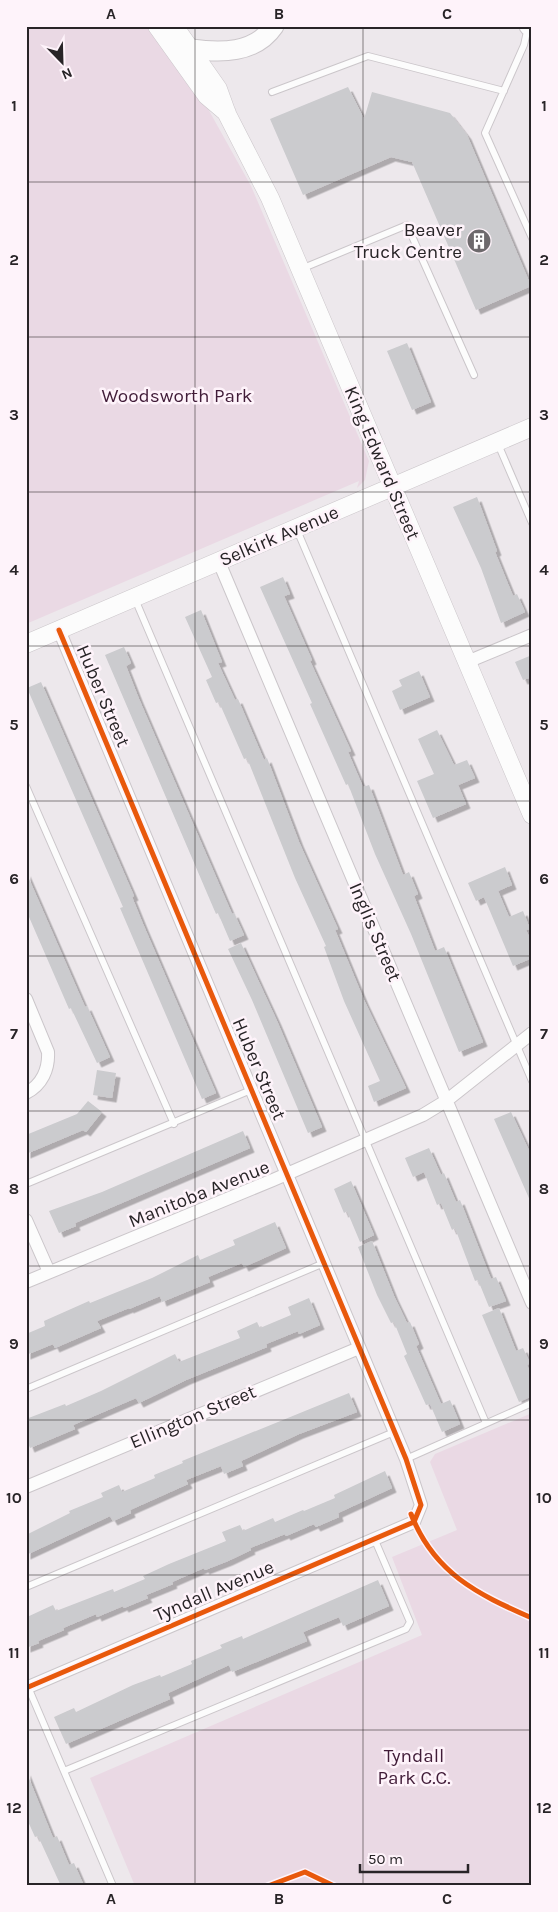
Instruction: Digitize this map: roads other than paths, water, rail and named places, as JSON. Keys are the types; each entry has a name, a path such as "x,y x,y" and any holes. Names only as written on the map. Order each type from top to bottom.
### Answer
{"main road":[{"path":"191,49 215,52 245,47 258,41 274,26"}],"street":[{"name":"King Edward Street","path":"157,26 207,96 227,114"},
{"name":"King Edward Street","path":"174,26 218,89 227,114 270,198 532,815"},
{"name":"Selkirk Avenue","path":"26,644 532,427"},
{"name":"Inglis Street","path":"218,562 532,1303"},
{"name":"Huber Street","path":"59,630 406,1459 421,1505 414,1522"},
{"path":"467,662 532,635"},
{"path":"26,999 48,1052 49,1060 42,1081 35,1089 26,1093"},
{"name":"Manitoba Avenue","path":"26,1282 423,1115 446,1101 532,1033"},
{"path":"26,1220 49,1272"},
{"name":"Ellington Street","path":"26,1487 359,1348"},
{"name":"Tyndall Avenue","path":"27,1688 414,1522"}],"lane":[{"path":"530,26 524,45 485,133 532,238"},
{"path":"272,92 368,56 504,91"},
{"path":"300,269 407,225 474,375"},
{"path":"497,442 532,523"},
{"path":"296,528 532,1081"},
{"path":"135,597 486,1423"},
{"path":"26,786 174,1124"},
{"path":"26,1184 174,1124 251,1090"},
{"path":"26,1389 324,1263"},
{"path":"406,1459 532,1403"},
{"path":"26,1588 394,1432"},
{"path":"64,1771 406,1630 410,1622 374,1538"},
{"path":"27,1688 113,1886"}],"place":[{"name":"Beaver Truck Centre","path":"479,241"}],"park label":[{"name":"Woodsworth Park","path":"177,396"},
{"name":"Tyndall Park C.C.","path":"414,1767"}]}
